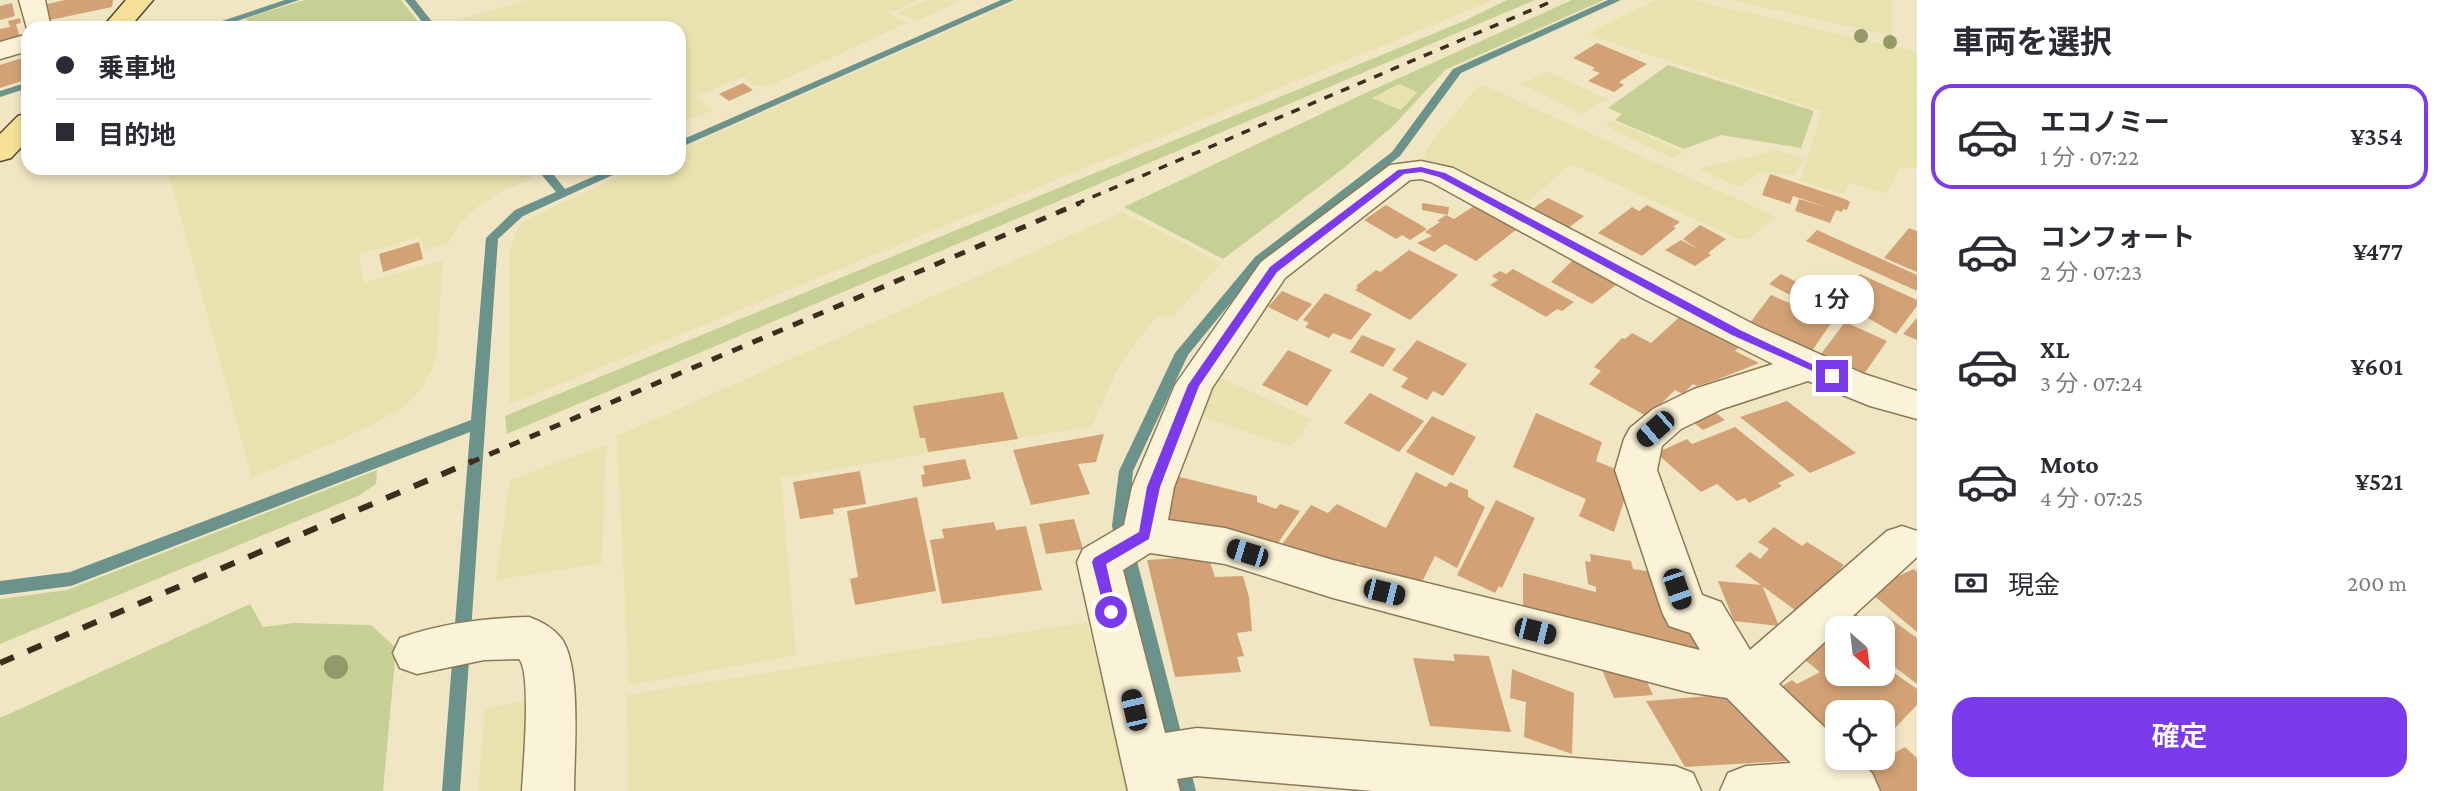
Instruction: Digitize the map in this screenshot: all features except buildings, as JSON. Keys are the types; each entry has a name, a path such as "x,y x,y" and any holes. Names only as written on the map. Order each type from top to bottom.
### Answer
{"main road":[{"path":"121,21 140,0"},
{"path":"0,152 21,130"}],"street":[{"path":"32,0 36,21"},
{"path":"0,51 21,44"},
{"path":"1131,543 1194,385 1273,270 1401,172 1421,170 1442,175 1736,332 1898,402 1917,405"},
{"path":"1811,366 1708,399 1667,419 1644,439 1636,470 1685,612 1705,616 1740,678 1851,788"},
{"path":"1675,791 1165,765 1099,562 1131,543 1225,546 1333,579 1674,667 1740,678 1765,667 1902,544"},
{"path":"426,651 484,639 529,638 545,654 550,687 548,791"},
{"path":"1746,791 1851,788"}],"shaded area":[{"path":"527,0 920,0 889,13 907,23 772,85 756,86 744,77 697,96 712,111 686,120 686,21 455,21"},
{"path":"928,0 960,1 918,21 897,13"},
{"path":"1019,0 1493,0 509,405 509,251 519,225 623,175 686,175 686,147"},
{"path":"1656,0 1692,0 1917,52 1917,169 1900,167 1888,191 1884,193 1849,183 1844,194 1800,181 1822,111 1594,37 1590,32"},
{"path":"1731,0 1892,0 1892,36"},
{"path":"1547,71 1607,99 1581,114 1521,84"},
{"path":"1400,84 1417,91 1401,110 1371,98"},
{"path":"1483,85 1777,217 1748,239 1738,239 1572,164 1519,209 1429,164 1424,156 1434,138 1478,87"},
{"path":"1613,121 1684,152 1672,158 1605,126"},
{"path":"1777,150 1803,159 1794,175 1761,172 1739,187 1699,169"},
{"path":"169,175 531,175 533,178 501,192 477,207 459,225 449,242 424,250 420,237 359,254 364,283 443,260 436,361 424,385 405,406 364,429 252,478"},
{"path":"1123,212 1221,263 1175,315 1156,317 1119,366 1092,426 781,478 796,655 629,685 617,436"},
{"path":"1217,376 1312,419 1291,447 1196,414"},
{"path":"606,445 602,563 496,580 510,480"},
{"path":"1087,622 1130,791 628,791 627,695"},
{"path":"529,700 526,791 478,791 485,709"}],"green space":[{"path":"305,0 401,0 418,21 248,21 246,18"},
{"path":"1507,0 1535,0 507,434 505,416 1464,21"},
{"path":"1572,0 1604,0 1445,70 1394,125 1344,168 1223,259 1124,207 1359,96","holes":["1399,84 1417,92 1401,110 1372,98"]},
{"path":"1668,65 1814,111 1801,148 1721,135 1684,149 1615,120 1622,114 1608,108"},
{"path":"377,470 376,484 360,495 0,644 0,599 67,590"},
{"path":"250,604 263,627 294,623 371,625 396,648 383,791 0,791 0,718"}],"waterway":[{"path":"228,21 294,0"},
{"path":"410,0 426,21"},
{"path":"686,142 1009,0"},
{"path":"1187,791 1120,526 1126,471 1182,353 1259,260 1396,154 1457,71 1616,0"},
{"path":"0,94 21,87"},
{"path":"548,175 562,192"},
{"path":"451,791 492,238 519,213 606,175"},
{"path":"0,588 71,579 478,423"}],"railway":[{"path":"1076,204 1555,0"},
{"path":"469,463 1080,203"},
{"path":"0,663 473,461"}],"route":[{"path":"1111,612 1099,562 1144,535 1153,487 1194,385 1273,270 1401,172 1421,170 1442,175 1736,332 1832,376"}]}
